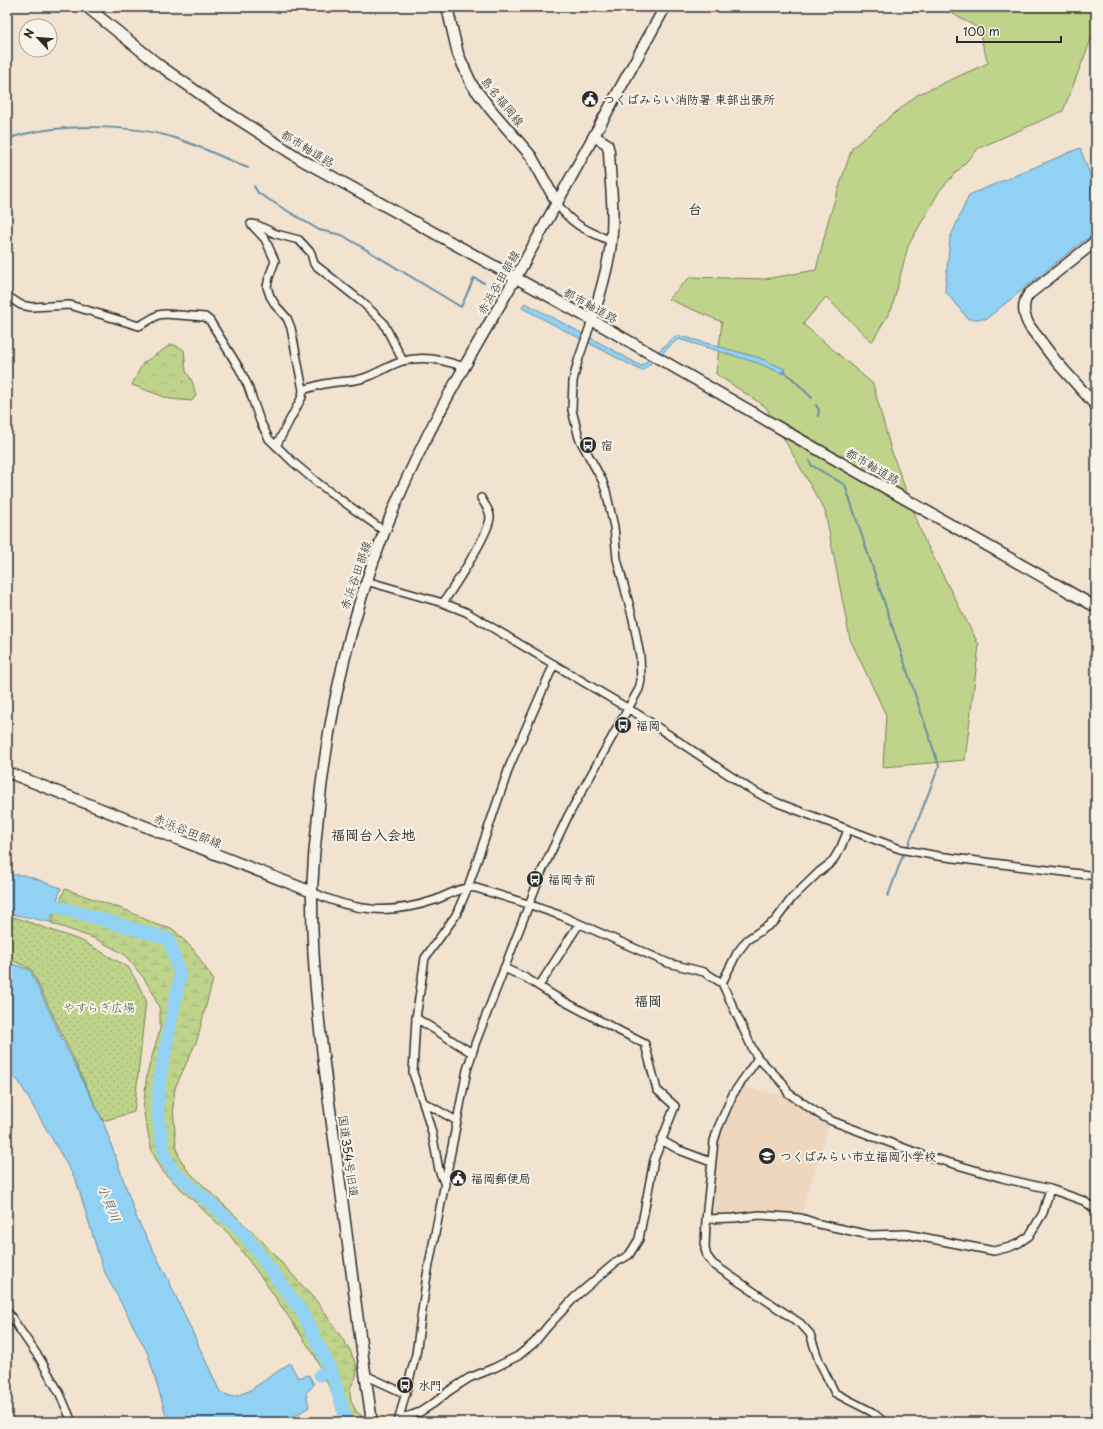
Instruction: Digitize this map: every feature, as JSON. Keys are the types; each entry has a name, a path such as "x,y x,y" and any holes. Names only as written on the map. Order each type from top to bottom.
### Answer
{"main road":[{"name":"都市軸道路","path":"87,7 212,103 302,160 592,320 1096,607"},
{"name":"島名福岡線","path":"447,7 458,54 472,85 492,111 531,156 557,203"},
{"name":"赤浜谷田部線","path":"7,772 312,892 320,793 332,712 353,622 384,531 416,459 464,367 557,203 665,7"},
{"path":"592,320 604,279 611,241 609,151 607,144 594,136"},
{"path":"1096,241 1029,294 1024,303 1024,308 1027,322 1030,327 1055,360 1096,406"},
{"name":"国道354号旧道","path":"312,892 313,940 318,1018 372,1422"}],"street":[{"path":"557,203 563,212 576,225 611,241"},
{"path":"276,446 302,397 303,390 291,328 287,318 276,306 268,292 269,276 275,260 265,238 251,224 257,225 276,234 299,240 311,253 314,264 321,271 362,302 383,322 403,361"},
{"path":"7,296 21,306 31,307 70,305 139,326 158,315 165,314 205,317 210,321 248,386 260,421 276,446 319,484 384,531"},
{"path":"399,1420 416,1354 427,1275 472,1053 528,904 553,846 609,740 629,709 639,689 642,670 640,656 617,559 613,522 606,491 602,480 579,438 572,410 573,381 592,320"},
{"path":"303,390 332,382 349,382 363,378 403,361 426,358 449,362 464,367"},
{"path":"443,603 472,557 488,525 490,515 481,498"},
{"path":"366,581 443,603 466,612 629,709 747,787 778,804 900,849 922,854 1096,876"},
{"path":"445,1185 439,1170 432,1133 414,1073 416,1018 425,958 456,915 468,887 510,765 554,664"},
{"path":"722,983 737,953 747,940 775,921 792,898 819,872 832,862 848,830"},
{"path":"312,892 342,904 360,908 389,910 405,908 433,901 468,887 476,888 528,904 579,924 668,963 704,972 722,983 758,1058 783,1083 788,1093 822,1116 920,1154 1002,1178 1050,1189 1084,1201 1092,1209 1096,1210"},
{"path":"539,986 579,924"},
{"path":"399,1420 420,1412 434,1403 449,1390 469,1378 518,1356 534,1343 575,1297 615,1263 628,1255 639,1239 654,1160 675,1106 657,1090 645,1044 526,978 504,968"},
{"path":"416,1018 472,1053"},
{"path":"758,1058 733,1094 714,1141 706,1219 705,1249 707,1256 713,1264 802,1324 810,1334 819,1361 835,1394 872,1412 884,1422"},
{"path":"423,1102 457,1121"},
{"path":"661,1140 679,1150 711,1162"},
{"path":"706,1219 760,1215 801,1218 819,1224 870,1235 906,1234 994,1251 1015,1245 1029,1236 1043,1213 1050,1189"},
{"path":"7,1310 40,1359 72,1422"},
{"path":"365,1375 406,1394"}],"shaded area":[{"name":"つくばみらい市立福岡小学校","path":"744,1087 789,1097 827,1122 829,1125 800,1216 711,1217 709,1215 715,1147 730,1106 741,1088"}],"green space":[{"path":"941,7 1096,7 1096,27 1063,111 979,148 940,190 908,246 892,308 872,342 826,297 803,324 873,384 891,450 923,537 979,645 965,760 883,767 886,715 850,639 825,511 766,407 716,374 722,322 668,299 690,277 765,279 816,270 829,218 852,148 917,95 988,63 978,28"},
{"path":"172,344 184,350 186,371 192,381 196,395 192,401 170,399 132,385 143,363"},
{"path":"65,889 128,911 157,925 173,929 193,949 213,979 197,1040 175,1088 173,1107 176,1144 179,1157 188,1171 262,1241 318,1303 350,1350 357,1368 356,1377 350,1388 350,1393 351,1401 356,1411 361,1415 362,1422 342,1422 336,1402 315,1356 267,1285 229,1234 164,1173 152,1152 143,1109 147,1074 160,1029 160,1010 153,993 143,977 124,954 96,939 51,923"},
{"name":"やすらぎ広場","path":"14,917 82,941 128,967 146,1000 134,1112 103,1121 31,969 7,958 7,932"}],"water":[{"path":"1080,148 1096,190 1096,233 1082,242 986,319 968,319 945,291 950,238 969,195"},
{"path":"525,303 641,366 677,335 760,358 785,369 783,374 758,363 678,339 642,371 522,308"},
{"path":"7,875 25,875 61,888 50,922 7,913"},
{"name":"小貝川","path":"7,962 30,970 103,1121 137,1219 167,1277 220,1392 233,1397 249,1391 290,1363 298,1378 309,1375 314,1385 306,1393 309,1407 285,1422 168,1422 148,1354 103,1269 76,1180 19,1082 7,1070"}],"waterway":[{"path":"7,139 48,130 70,128 94,127 140,130 162,134 181,140 248,168"},
{"path":"254,186 258,193 319,230 342,235 461,307 474,278 484,283"},
{"path":"782,371 793,379 812,398"},
{"path":"816,405 819,410 818,416"},
{"path":"810,461 811,465 845,485 939,766 908,846"},
{"path":"888,896 903,855"},
{"path":"7,895 52,905 169,939 180,976 160,1077 157,1108 164,1155 173,1171 242,1231 302,1312 330,1368 347,1422"},
{"path":"320,1375 330,1368"}],"place":[{"name":"つくばみらい消防署 東部出張所","path":"590,99"},
{"name":"宿","path":"588,445"},
{"name":"福岡","path":"623,725"},
{"name":"福岡寺前","path":"535,879"},
{"name":"つくばみらい市立福岡小学校","path":"767,1156"},
{"name":"福岡郵便局","path":"458,1178"},
{"name":"水門","path":"405,1385"}],"district":[{"name":"台","path":"695,208"},
{"name":"福岡台入会地","path":"373,834"},
{"name":"福岡","path":"648,1000"}]}
